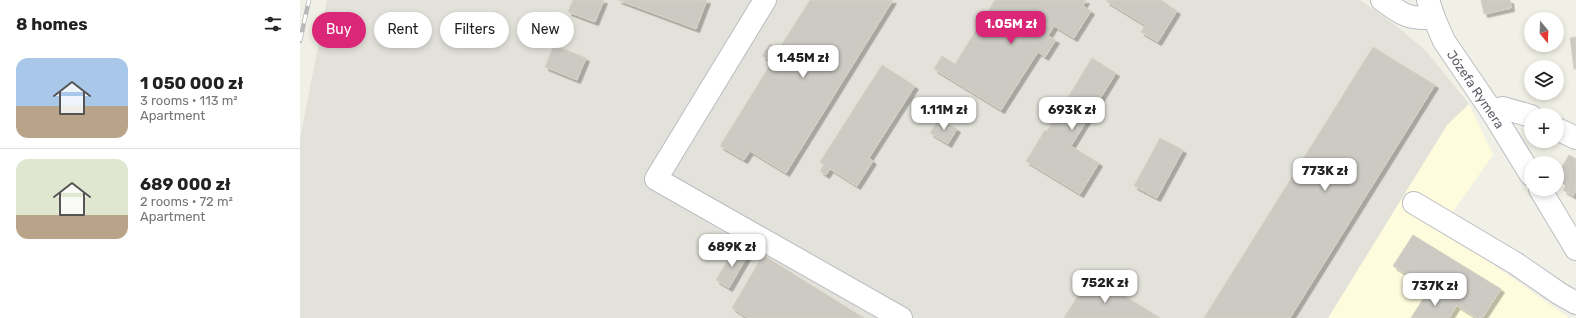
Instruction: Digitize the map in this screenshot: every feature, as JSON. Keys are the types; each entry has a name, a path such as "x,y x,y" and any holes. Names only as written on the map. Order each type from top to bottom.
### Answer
{"street":[{"path":"765,0 656,179 901,318"},
{"path":"1382,0 1400,13 1418,19 1431,9"},
{"name":"Józefa Rymera","path":"1431,9 1444,41 1454,58 1491,110 1524,164"},
{"path":"1491,110 1503,108 1524,114"},
{"path":"1564,132 1576,138"},
{"path":"1544,196 1576,249"},
{"path":"1414,203 1515,263 1560,294 1576,303"}],"shaded area":[{"path":"327,0 1360,0 1398,27 1426,51 1469,104 1447,125 1328,318 300,318 300,139 318,48 366,48 366,12 325,12"},
{"path":"1469,104 1493,155 1441,228 1569,318 1328,318 1447,125"}],"building":[{"path":"573,0 604,0 595,22 574,14 574,12 568,12"},
{"path":"618,0 707,0 696,29"},
{"path":"810,0 893,0 786,173 750,151 744,160 720,146 772,62 762,56 770,44 779,49"},
{"path":"995,0 1086,0 1083,6 1091,11 1074,38 1054,26 1048,36 1056,40 1045,57 1038,52 1001,110 934,69 942,56 955,64"},
{"path":"1161,0 1177,11 1158,42 1141,32 1145,25 1106,1"},
{"path":"1481,0 1510,0 1511,8 1484,14"},
{"path":"1576,37 1576,69 1574,69 1570,38"},
{"path":"1373,47 1435,85 1290,318 1204,318"},
{"path":"553,48 561,48 586,58 577,80 545,67"},
{"path":"1092,58 1116,73 1071,146 1099,163 1080,194 1026,161 1045,130 1047,131"},
{"path":"882,65 915,86 869,158 873,161 857,186 830,169 826,175 820,171 824,165 820,162"},
{"path":"939,118 957,129 948,144 930,133"},
{"path":"1160,138 1183,150 1157,198 1134,186"},
{"path":"1569,155 1576,159 1576,190 1573,196 1564,191 1567,184 1564,182 1564,163"},
{"path":"1413,235 1501,289 1482,318 1477,318 1393,266"},
{"path":"735,248 748,255 729,288 716,280"},
{"path":"763,255 864,318 748,318 732,308"},
{"path":"1091,275 1160,318 1064,318"},
{"path":"1430,288 1457,305 1449,318 1411,318"}],"railway":[{"path":"300,41 309,0"}]}
